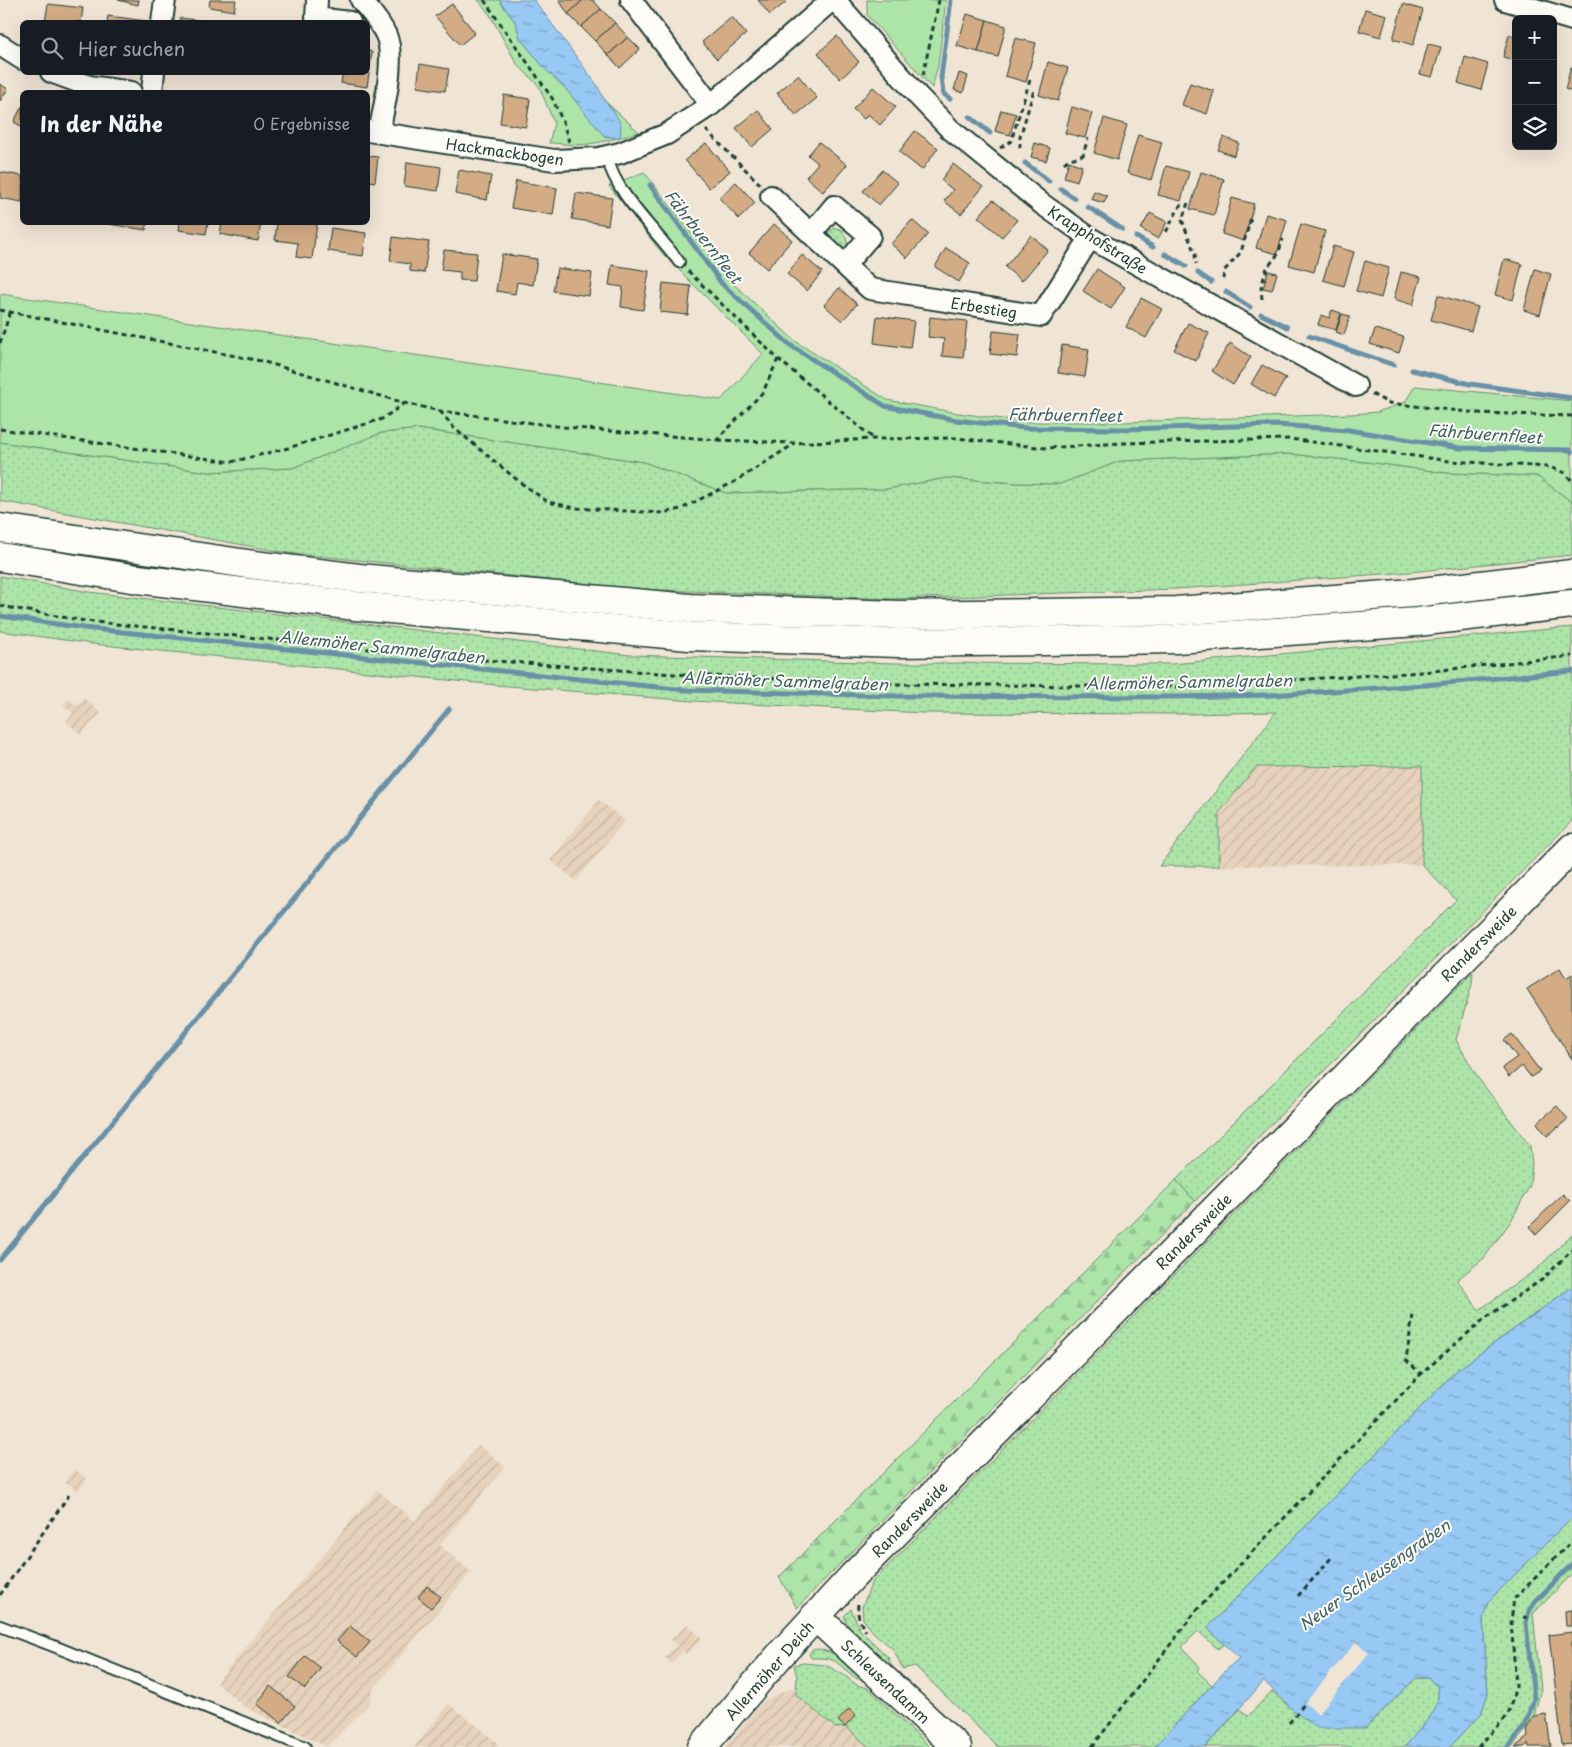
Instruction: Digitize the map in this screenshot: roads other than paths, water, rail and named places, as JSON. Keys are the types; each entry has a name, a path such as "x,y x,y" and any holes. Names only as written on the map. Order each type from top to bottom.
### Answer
{"main road":[{"path":"0,528 254,565 360,578 690,608 900,615 1176,611 1413,593 1572,574"},
{"path":"0,557 138,579 356,606 689,636 899,643 1176,639 1417,622 1572,604"},
{"name":"Randersweide","path":"816,1616 852,1577 1572,848"},
{"name":"Allermöher Deich","path":"702,1747 780,1655 816,1616"},
{"name":"Schleusendamm","path":"816,1616 957,1747"}],"street":[{"path":"162,20 165,0"},
{"path":"317,0 316,18 333,20"},
{"path":"361,0 373,24 386,34 391,55 373,131"},
{"path":"631,0 711,105"},
{"name":"Hackmackbogen","path":"373,131 542,158 570,160 607,156 629,150 667,134 711,105 834,0"},
{"name":"Krapphofstraße","path":"834,0 918,96 950,129 1067,223 1090,238 1356,386"},
{"path":"1505,0 1572,20"},
{"path":"0,44 20,58"},
{"path":"59,75 89,86 117,90"},
{"path":"152,90 154,75"},
{"name":"Erbestieg","path":"771,196 870,289 1041,316 1090,238"},
{"path":"811,234 834,206 870,236 845,265"}],"lane":[{"path":"607,156 613,175 621,187 679,262"},
{"path":"0,1626 305,1747"}],"water":[{"path":"499,0 534,0 597,85 605,101 615,113 621,125 620,137 604,136 564,87 546,70 520,38 516,23"},
{"name":"Neuer Schleusengraben","path":"1572,1287 1572,1517 1488,1602 1483,1618 1488,1693 1481,1714 1450,1747 1405,1747 1431,1716 1438,1702 1438,1687 1428,1678 1416,1678 1365,1728 1317,1728 1294,1711 1264,1681 1205,1747 1154,1747 1239,1658 1207,1628 1456,1371"}],"waterway":[{"path":"950,99 943,93 941,77 951,0"},
{"path":"970,117 990,133"},
{"path":"1025,163 1049,181"},
{"name":"Fährbuernfleet","path":"650,185 722,284 790,345 885,406 956,420 1025,428 1122,429 1276,425 1349,430 1460,448 1570,450 1572,452"},
{"path":"1061,189 1074,198"},
{"path":"1088,207 1122,229"},
{"path":"1136,237 1153,247"},
{"path":"1165,254 1186,266"},
{"path":"1198,273 1211,282"},
{"path":"1226,292 1250,307"},
{"path":"1261,314 1287,327"},
{"path":"1309,336 1394,365"},
{"path":"1412,370 1470,384 1572,398"},
{"name":"Allermöher Sammelgraben","path":"0,616 84,628 686,690 897,696 1177,697 1270,695 1425,685 1572,671"},
{"path":"0,1260 449,709"},
{"path":"1508,1747 1524,1727 1534,1699 1526,1623 1529,1611 1535,1602 1572,1564"}]}
